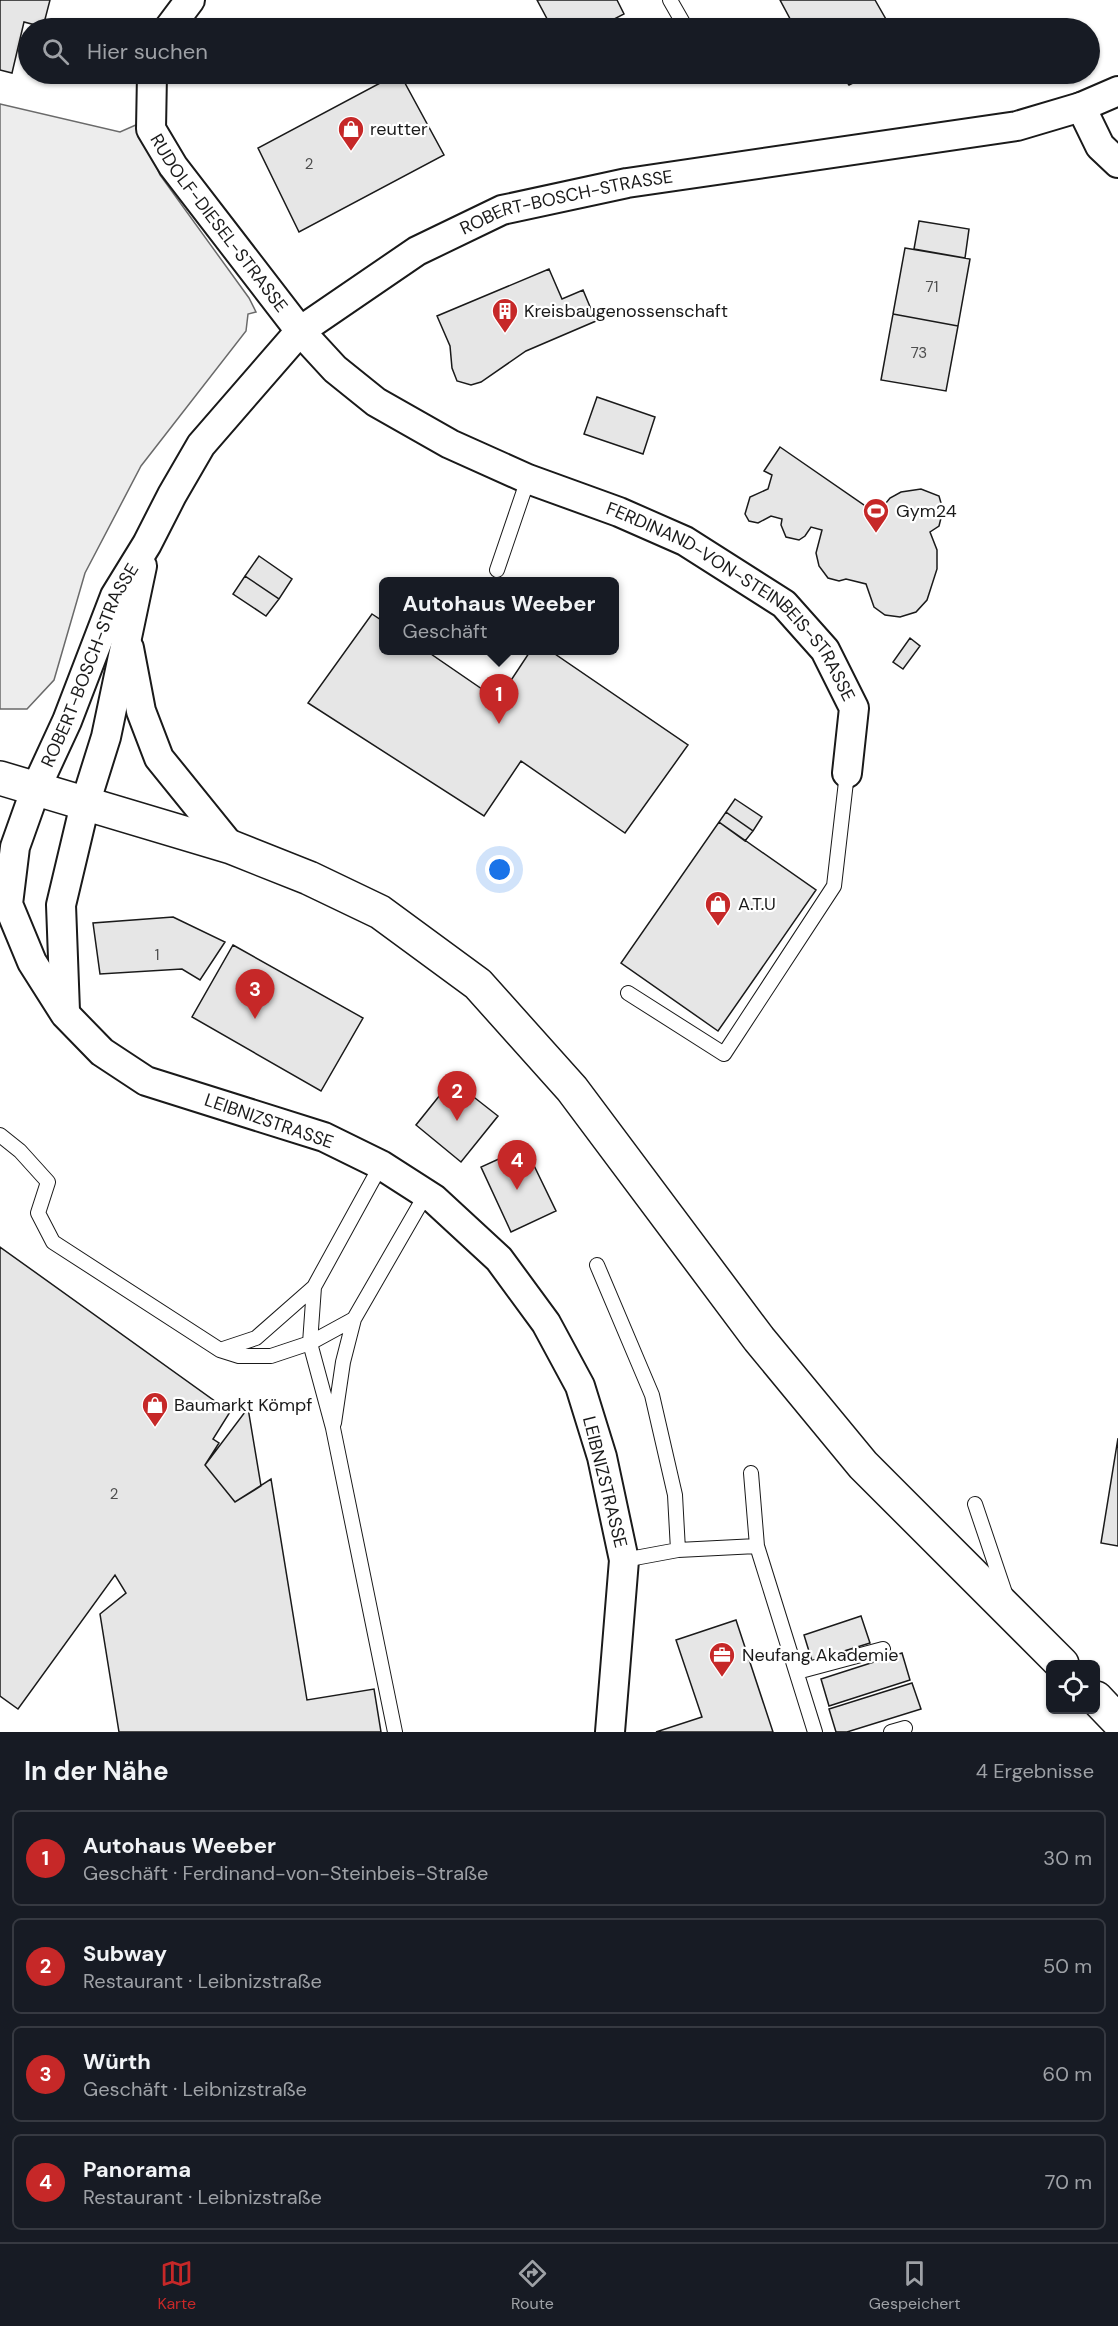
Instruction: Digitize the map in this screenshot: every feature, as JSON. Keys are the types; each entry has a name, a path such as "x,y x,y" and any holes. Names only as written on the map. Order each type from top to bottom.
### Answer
{"main road":[{"path":"0,778 231,847 309,878 380,912 478,984 572,1089 759,1339 863,1465 1057,1660"},
{"path":"1100,1703 1118,1721"}],"street":[{"path":"176,18 190,0"},
{"name":"RUDOLF-DIESEL-STRASSE","path":"152,84 151,129 173,166 300,331"},
{"name":"ROBERT-BOSCH-STRASSE","path":"36,788 67,721 115,596 147,544 201,445 300,331 417,251 502,210 627,183 1017,126 1081,108 1118,92"},
{"path":"1081,108 1100,146 1118,163"},
{"name":"FERDINAND-VON-STEINBEIS-STRASSE","path":"300,331 335,369 376,402 450,444 528,479 619,512 685,541 784,604 825,650 854,708 847,773"},
{"name":"ROBERT-BOSCH-STRASSE","path":"85,804 106,737 147,544"},
{"name":"ROBERT-BOSCH-STRASSE","path":"127,634 141,711 159,758 231,847"},
{"name":"LEIBNIZSTRASSE","path":"36,788 15,847 4,896 32,962 66,1014 102,1052 146,1081 324,1137 381,1165 426,1194 499,1260 551,1332 580,1386 603,1457 624,1560 610,1732"},
{"path":"66,1014 60,905 85,804"}],"lane":[{"path":"670,0 680,18"},
{"path":"497,570 528,479"},
{"name":"FERDINAND-VON-STEINBEIS-STRASSE","path":"628,993 724,1054 834,886 847,773"},
{"path":"0,1135 20,1151 48,1182 38,1213 53,1242 220,1350 239,1356 271,1356 310,1343 354,1319"},
{"path":"220,1350 256,1338 314,1287 381,1165"},
{"path":"333,1428 343,1362 354,1319 426,1194"},
{"path":"597,1265 652,1395 675,1495 678,1550"},
{"path":"314,1287 310,1343 333,1428 395,1732"},
{"path":"752,1473 757,1546 815,1732"},
{"path":"975,1504 994,1564 1015,1617"},
{"path":"624,1560 678,1550 757,1546"},
{"path":"797,1672 883,1649"},
{"path":"891,1732 905,1728"}],"shaded area":[{"path":"0,104 120,132 138,124 160,175 249,298 256,312 248,314 246,331 141,466 85,573 54,680 27,709 0,709"}],"building":[{"path":"0,0 50,0 45,18 18,18 18,48 12,73 0,70"},
{"path":"537,0 617,0 624,14 616,18 547,18"},
{"path":"780,0 875,0 885,18 790,18"},
{"name":"reutter","path":"378,84 405,84 444,155 299,232 258,148"},
{"path":"919,221 969,229 965,258 914,249"},
{"path":"905,248 970,259 958,326 893,314"},
{"name":"Kreisbaugenossenschaft","path":"549,269 562,299 583,290 596,321 526,351 481,382 471,385 457,381 452,368 450,346 437,316"},
{"path":"893,314 958,326 946,391 881,380"},
{"path":"597,397 655,417 643,454 584,434"},
{"name":"Gym24","path":"780,447 877,514 890,498 901,492 921,489 939,496 943,510 939,526 930,532 937,550 937,569 927,600 916,612 900,617 885,615 874,607 866,584 846,579 839,581 828,578 819,566 816,553 822,530 811,527 799,540 786,537 781,525 782,519 771,516 758,523 749,521 745,514 750,497 768,489 772,475 764,471"},
{"path":"259,556 292,579 279,599 245,576"},
{"path":"245,576 279,599 266,616 233,594"},
{"path":"372,614 379,619 379,655 432,655 498,700 528,655 556,655 688,745 625,833 521,761 484,816 308,703"},
{"path":"910,638 920,646 903,669 893,662"},
{"path":"735,799 762,817 753,831 726,812"},
{"path":"726,812 753,831 745,841 719,822"},
{"name":"A.T.U","path":"719,822 816,890 718,1031 621,963"},
{"path":"173,917 225,942 200,980 182,969 100,974 93,923"},
{"path":"233,945 363,1018 321,1091 192,1017"},
{"path":"452,1080 498,1116 461,1162 416,1125"},
{"path":"525,1147 556,1211 511,1232 481,1167"},
{"path":"0,1247 230,1412 213,1439 219,1443 205,1465 235,1502 271,1479 307,1700 374,1689 381,1732 119,1732 100,1614 126,1593 115,1575 18,1709 0,1696"},
{"path":"248,1408 261,1486 235,1502 205,1465"},
{"path":"1118,1438 1118,1546 1101,1543"},
{"path":"861,1616 870,1643 812,1661 804,1635"},
{"name":"Neufang Akademie","path":"736,1620 773,1732 656,1732 702,1717 676,1640"},
{"path":"902,1653 910,1680 829,1706 821,1679"},
{"path":"912,1683 921,1709 847,1732 836,1732 829,1709"}],"place":[{"name":"reutter","path":"351,152"},
{"name":"Kreisbaugenossenschaft","path":"505,334"},
{"name":"Gym24","path":"876,534"},
{"name":"Autohaus Weeber","path":"499,724"},
{"name":"A.T.U","path":"718,927"},
{"name":"Würth","path":"255,1019"},
{"name":"Subway","path":"457,1121"},
{"name":"Panorama","path":"517,1190"},
{"name":"Baumarkt Kömpf","path":"155,1428"},
{"name":"Neufang Akademie","path":"722,1678"}]}
